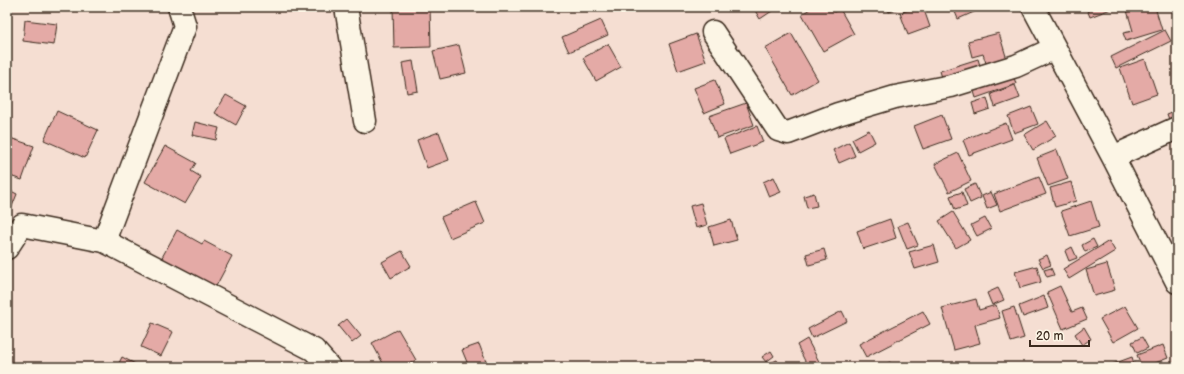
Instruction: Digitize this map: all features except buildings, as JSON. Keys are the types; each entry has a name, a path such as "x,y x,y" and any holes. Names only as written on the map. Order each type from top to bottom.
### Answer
{"street":[{"path":"104,241 185,26 179,7"},
{"path":"346,7 365,121"},
{"path":"1033,7 1113,157 1177,282"},
{"path":"713,32 778,130 788,133 838,114 880,101 950,86 1016,66 1054,48"},
{"path":"1113,157 1177,128"},
{"path":"7,248 22,225 104,241 314,350 329,367"}]}
